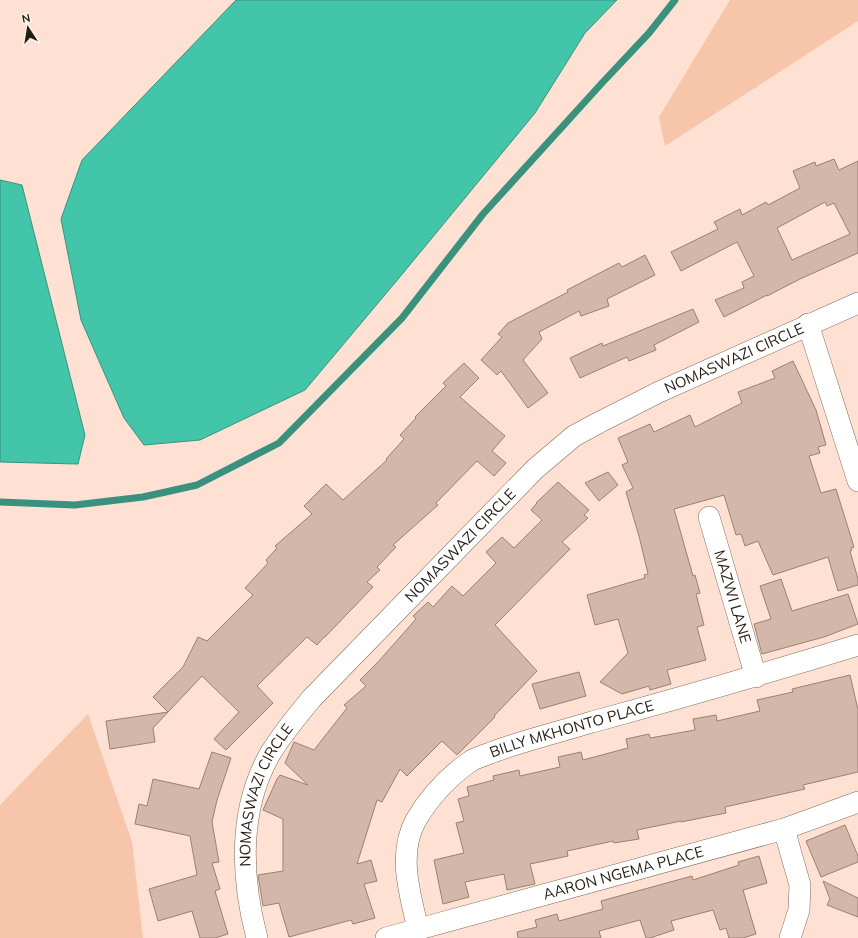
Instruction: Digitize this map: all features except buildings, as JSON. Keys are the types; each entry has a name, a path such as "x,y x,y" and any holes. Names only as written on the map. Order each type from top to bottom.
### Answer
{"street":[{"name":"NOMASWAZI CIRCLE","path":"257,938 252,920 246,876 245,841 249,811 259,779 270,755 283,735 312,698 535,469 574,436 659,392 808,324 858,303"},
{"path":"808,324 857,472"},
{"name":"MAZWI LANE","path":"709,517 756,676"},
{"name":"BILLY MKHONTO PLACE","path":"418,929 408,888 406,870 409,839 416,821 447,780 472,760 531,739 756,676 858,645"},
{"name":"AARON NGEMA PLACE","path":"386,938 784,829 858,802"},
{"path":"784,829 800,885 799,910 790,938"}],"shaded area":[{"path":"730,0 858,0 858,21 665,146 659,117"},
{"path":"88,714 132,842 143,938 0,938 0,805"}],"water":[{"path":"236,0 617,0 585,33 535,113 305,390 200,440 144,445 124,418 81,320 61,219 82,160"},
{"path":"0,180 22,185 85,435 78,464 0,462"}],"waterway":[{"path":"0,502 75,505 143,497 197,485 279,443 402,318 483,214 649,33 675,0"}]}
